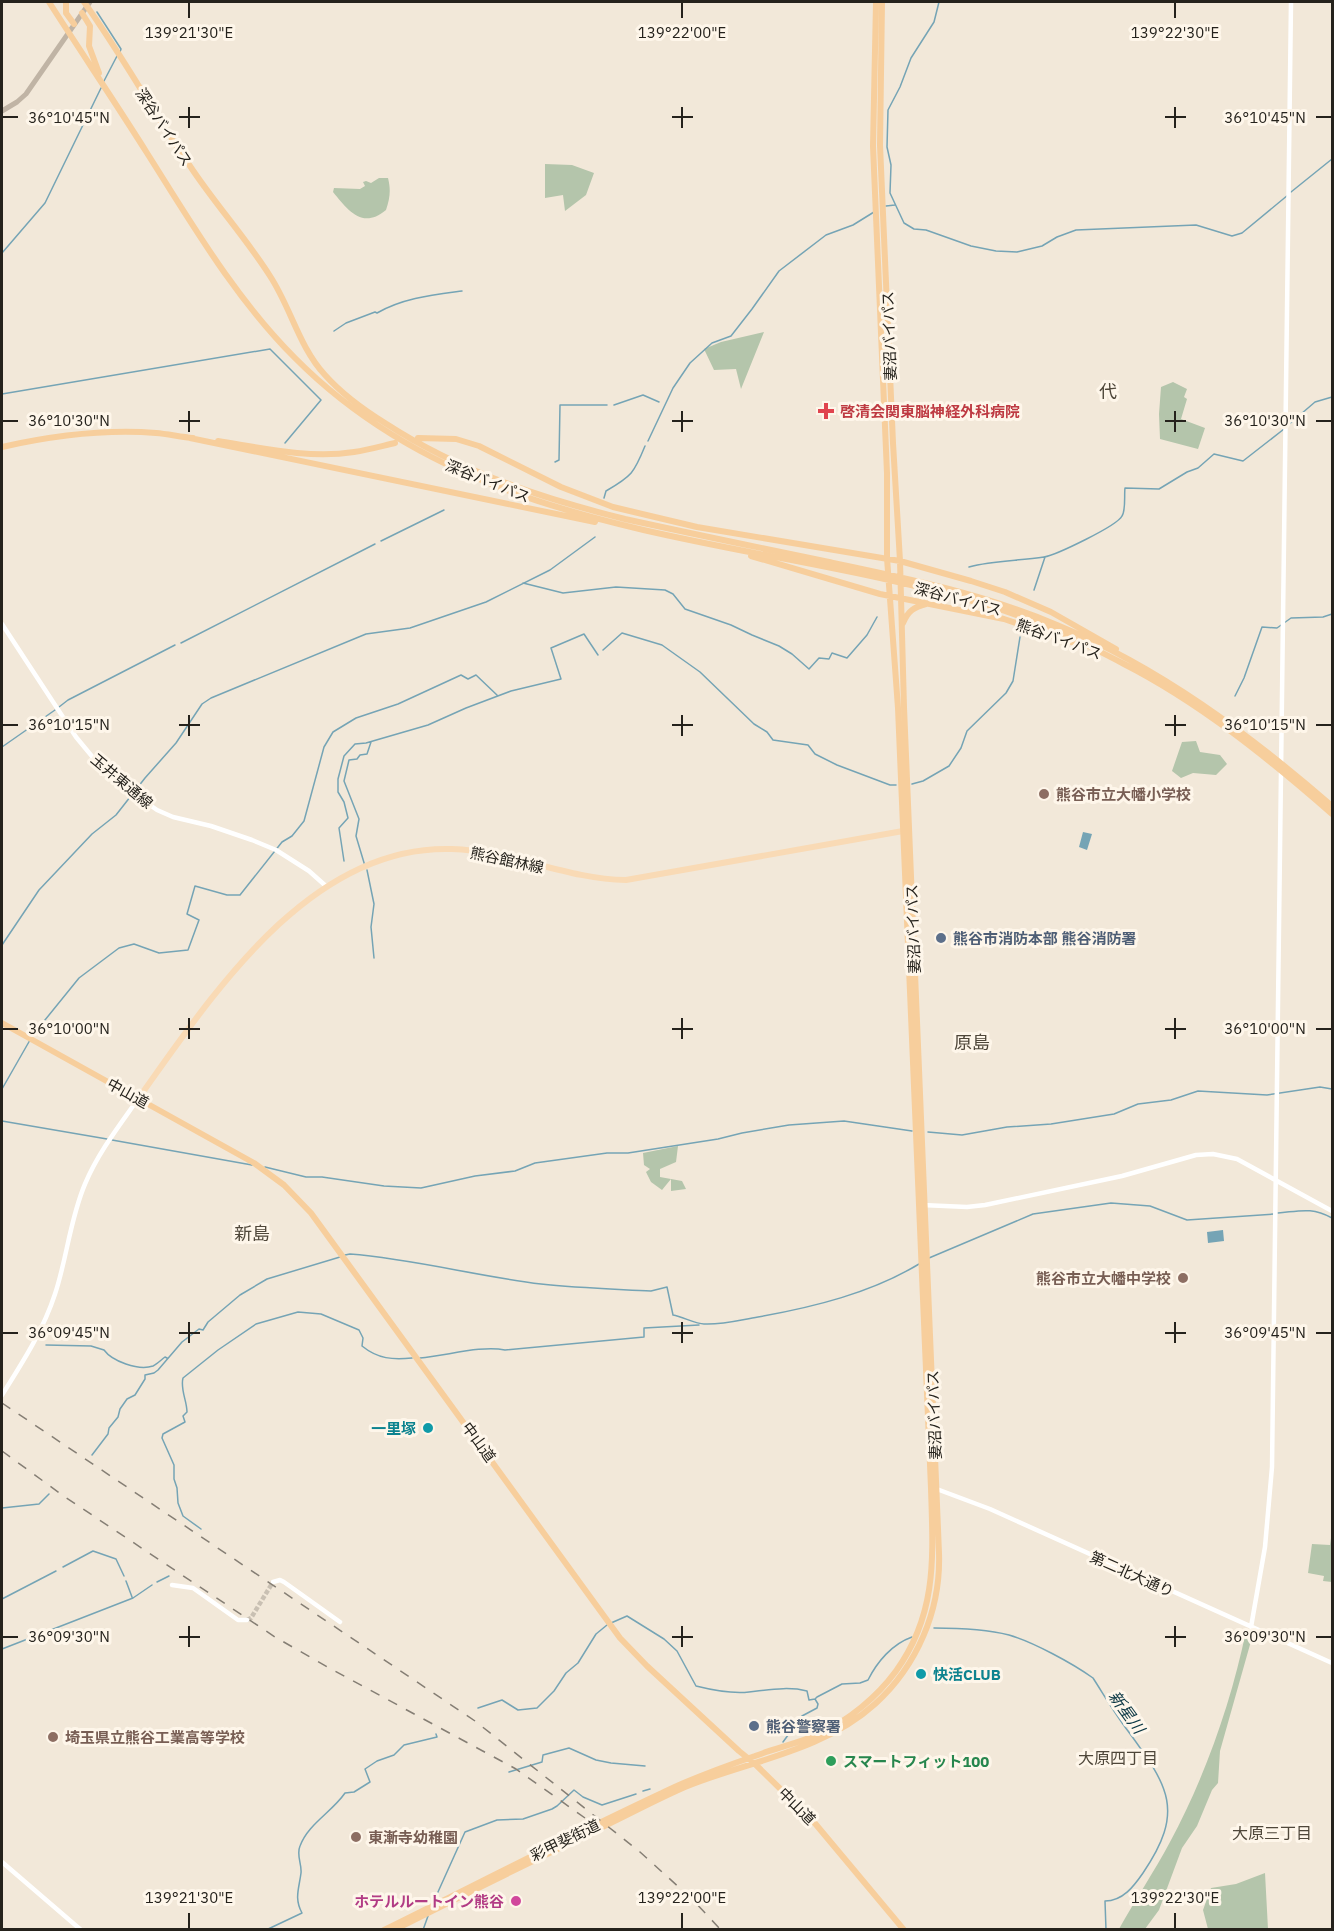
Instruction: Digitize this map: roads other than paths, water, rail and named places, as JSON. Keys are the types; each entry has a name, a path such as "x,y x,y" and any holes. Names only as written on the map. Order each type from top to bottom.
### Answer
{"highway":[{"name":"深谷バイパス","path":"49,2 199,236 240,295 296,360 333,393 367,419 416,450 485,483 571,511 675,537 752,549"},
{"path":"66,2 66,13 74,24"},
{"name":"妻沼バイパス","path":"751,1760 804,1746 836,1732 875,1704 889,1690 904,1670 928,1625 940,1564 934,1489 922,1205 900,561 879,209 873,146 876,2"},
{"name":"妻沼バイパス","path":"882,2 879,209 887,473 887,558 897,687 922,1205"},
{"name":"深谷バイパス","path":"87,3 191,168 271,277 298,333 324,375 372,414 416,443 519,489 575,507 752,549 920,582 990,600 1057,625 1126,661"},
{"path":"82,13 90,27 88,46 99,71 101,82"},
{"path":"2,447 50,438 119,432 156,433 298,453 354,452 395,443"},
{"path":"190,438 651,534 675,537"},
{"path":"418,438 456,439 479,446 561,487 613,507 698,527"},
{"path":"625,519 636,518 698,527 887,558 1005,591 1051,612 1154,672 1169,684"},
{"name":"熊谷バイパス","path":"675,537 778,563 890,596 1004,619 1126,661 1169,684 1233,729 1332,806"},
{"path":"902,625 914,608 930,603"},
{"name":"熊谷バイパス","path":"1126,661 1233,729"},
{"name":"熊谷バイパス","path":"1307,788 1332,814"},
{"name":"中山道","path":"2,1023 254,1163 296,1196 629,1649 751,1760 835,1845 904,1929"},
{"name":"彩甲斐街道","path":"394,1929 609,1821 751,1760"},
{"name":"彩甲斐街道","path":"384,1929 594,1829"}],"main road":[{"path":"2,111 26,94 87,3"},
{"name":"熊谷館林線","path":"138,1099 224,981 265,937 327,887 384,860 421,851 450,849 489,853 579,876 626,880 903,831"}],"street":[{"path":"1251,1627 1264,1557 1271,1500 1292,2"},
{"name":"玉井東通線","path":"2,624 76,737 100,766 132,792 157,810 173,817 211,826 276,850 309,871 327,887"},
{"path":"2,1395 24,1361 50,1308 64,1264 77,1205 88,1176 138,1099"},
{"path":"922,1205 967,1207 986,1205 1122,1176 1204,1154 1221,1154 1237,1159 1332,1211"},
{"name":"第二北大通り","path":"934,1489 990,1509 1332,1664"},
{"path":"273,1582 280,1580 284,1582 340,1622"},
{"path":"172,1586 193,1588 238,1620 247,1620"},
{"path":"2,1862 81,1929"}],"water":[{"path":"1083,832 1092,834 1087,850 1079,847"},
{"path":"1223,1230 1224,1241 1208,1243 1207,1232"}],"waterway":[{"path":"939,2 934,22 911,58 888,110 887,147 891,165 890,193 904,223 914,229 926,230 971,246 1017,252 1042,246 1076,230 1196,225 1232,236 1242,233 1288,195"},
{"path":"97,12 121,49 120,52"},
{"path":"104,81 117,56"},
{"path":"2,253 45,203 101,88"},
{"path":"1291,192 1332,159"},
{"path":"886,206 895,205"},
{"path":"648,441 673,388 690,363 712,343 731,336 779,271 826,235 853,225 874,212"},
{"path":"334,331 346,323 407,301 462,291"},
{"path":"2,394 270,349 321,400 285,443"},
{"path":"614,405 643,395 659,402"},
{"path":"1287,426 1315,402 1332,397"},
{"path":"555,462 559,460 560,405 607,405"},
{"path":"969,567 1044,557 1061,551 1086,540 1118,521 1124,510 1125,488 1159,489 1198,468 1214,454 1243,461 1284,429"},
{"path":"604,498 606,491 631,473 645,446"},
{"path":"381,541 444,510"},
{"path":"2,945 39,890 92,834 116,815 176,743 202,704 211,698 366,634 410,628 486,602 550,570 595,537"},
{"path":"181,643 375,544"},
{"path":"1034,590 1045,557"},
{"path":"523,583 563,593 616,587 665,590 673,594 685,609 731,625 779,646 809,669 819,658 829,659 832,653 847,658 867,635 877,617"},
{"path":"1235,696 1244,678 1262,627 1277,628 1291,618 1323,617 1332,614"},
{"path":"603,650 622,633 662,645 700,672 773,740 808,745 815,754 837,765 890,785 896,785"},
{"path":"344,861 339,828 348,818 344,802 338,792 338,779 344,756 355,744 366,743 428,725 511,691 561,679 551,648 584,634 598,655"},
{"path":"912,784 923,781 949,766 961,748 967,731 1006,693 1013,681 1020,637"},
{"path":"59,707 68,700 175,645"},
{"path":"32,1036 79,978 119,948 134,944 159,953 188,950 199,920 187,914 195,886 227,895 240,895 282,842 292,836 304,821 324,747 333,732 356,718 398,704 461,675 468,679 476,675 498,696"},
{"path":"2,747 55,710"},
{"path":"365,866 356,836 359,819 344,781 349,760 367,754 371,742"},
{"path":"367,870 374,904 371,927 374,958"},
{"path":"2,1089 30,1040"},
{"path":"928,1132 962,1135 1007,1127 1051,1124 1114,1114 1138,1104 1171,1100 1198,1091 1267,1095 1320,1087 1332,1089"},
{"path":"2,1121 107,1139"},
{"path":"265,1167 306,1177 421,1188 475,1176 515,1171 535,1163 607,1153 628,1153 789,1125 844,1121 912,1131"},
{"path":"112,1140 252,1165"},
{"path":"929,1258 1033,1214 1111,1203 1150,1206 1187,1220 1274,1214"},
{"path":"1278,1213 1312,1211 1332,1218"},
{"path":"345,1255 398,1260 517,1281 555,1285 651,1291 667,1287 673,1315 704,1324 731,1322 779,1313 842,1298 881,1283 919,1264"},
{"path":"92,1455 108,1434 109,1428 118,1417 127,1399 135,1395 145,1375 158,1370 182,1342 199,1329 203,1330 208,1322 240,1295 267,1279 340,1257"},
{"path":"201,1529 183,1516 178,1503 174,1465 162,1438 163,1434 185,1422 183,1416 187,1412 182,1386 183,1378 256,1324 298,1312 321,1314 359,1330 363,1338 362,1346 374,1354 392,1359 412,1358"},
{"path":"420,1358 474,1350 505,1350 644,1337 644,1328 699,1325"},
{"path":"46,1345 91,1346 104,1350 119,1361 140,1367 153,1366 165,1357 167,1358"},
{"path":"2,1508 39,1504 49,1494"},
{"path":"63,1567 93,1551 116,1559 124,1576"},
{"path":"2,1599 56,1571"},
{"path":"157,1582 169,1576"},
{"path":"126,1581 132,1597"},
{"path":"2,1649 133,1598 152,1585"},
{"path":"611,1623 627,1616 664,1639 677,1651 696,1686 736,1692 793,1689 807,1691 809,1700 815,1699"},
{"path":"478,1708 502,1700 518,1710 537,1708 554,1691 566,1673 578,1663 596,1634 607,1625"},
{"name":"新星川","path":"934,1628 972,1629 1009,1635 1041,1648 1084,1672 1093,1678 1154,1768 1167,1800 1168,1816 1164,1833 1156,1851 1132,1888 1123,1896 1105,1901 1106,1930"},
{"name":"新星川","path":"783,1742 802,1716 817,1708 818,1704 815,1699 817,1697 842,1684 868,1680 886,1654 898,1644 912,1637"},
{"path":"266,1930 302,1913 298,1898 301,1870 299,1853 304,1838 314,1825 345,1793 354,1792 370,1782 365,1769 377,1761 394,1755 404,1745 437,1737 436,1734"},
{"path":"509,1772 542,1762 543,1755 569,1748 596,1760 645,1766"},
{"name":"新星川","path":"643,1791 650,1789"},
{"path":"433,1903 465,1832 497,1820 523,1819 552,1809 574,1790 583,1797 602,1805 636,1794"},
{"path":"423,1930 428,1916"}],"tunnel":[{"path":"247,1620 251,1618 273,1582"}],"railway":[{"path":"2,1403 475,1721 640,1852 692,1899 721,1930"},
{"path":"2,1451 65,1497 275,1637 516,1769 585,1818"}],"place":[{"name":"啓清会関東脳神経外科病院","path":"826,411"},
{"name":"熊谷市立大幡小学校","path":"1044,794"},
{"name":"熊谷市消防本部 熊谷消防署","path":"941,938"},
{"name":"熊谷市立大幡中学校","path":"1183,1278"},
{"name":"一里塚","path":"428,1428"},
{"name":"快活CLUB","path":"921,1674"},
{"name":"熊谷警察署","path":"754,1726"},
{"name":"埼玉県立熊谷工業高等学校","path":"53,1737"},
{"name":"スマートフィット100","path":"831,1761"},
{"name":"東漸寺幼稚園","path":"356,1837"},
{"name":"ホテルルートイン熊谷","path":"516,1901"}],"district":[{"name":"代","path":"1108,391"},
{"name":"原島","path":"972,1042"},
{"name":"新島","path":"252,1233"},
{"name":"大原四丁目","path":"1118,1758"},
{"name":"大原三丁目","path":"1272,1833"}]}
